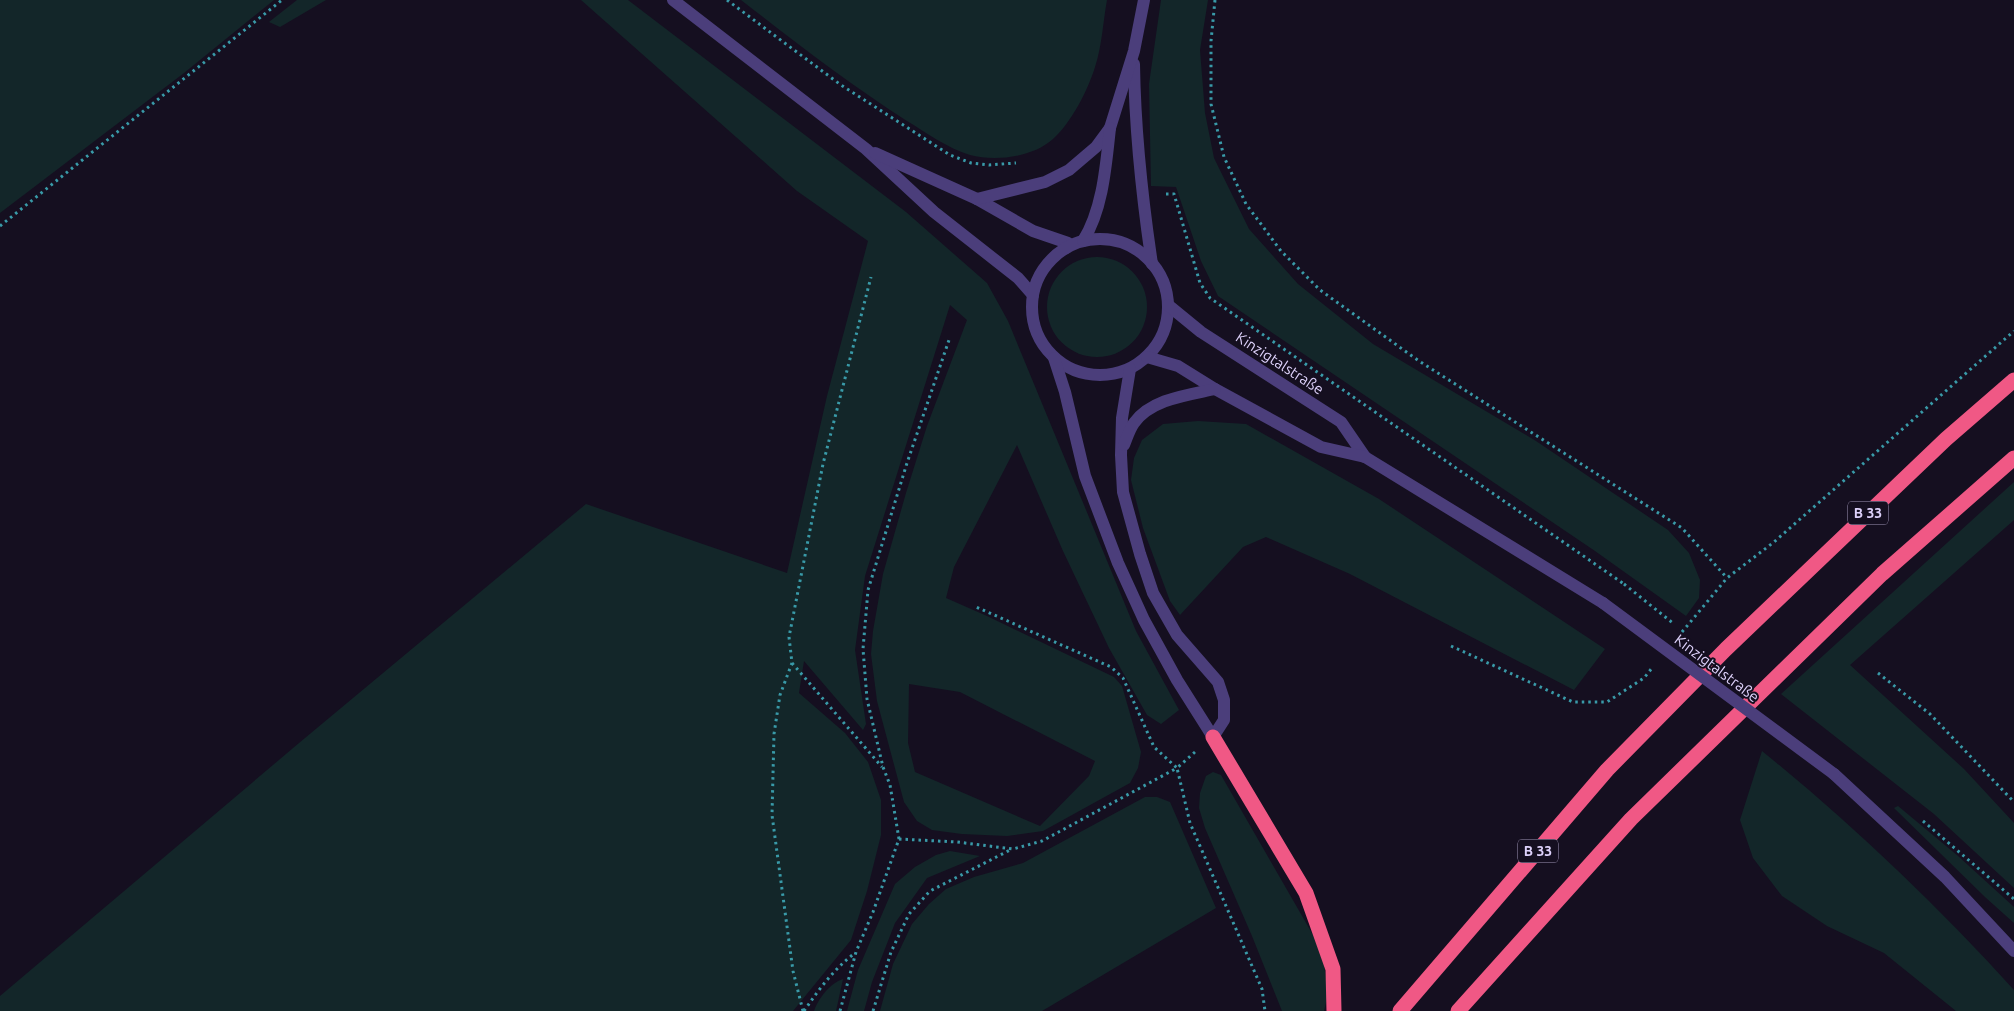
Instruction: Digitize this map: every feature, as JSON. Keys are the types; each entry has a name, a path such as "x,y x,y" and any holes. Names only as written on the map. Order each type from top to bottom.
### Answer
{"highway":[{"name":"B 33","path":"1400,1011 1607,770 1726,649 1946,439 2014,380"},
{"path":"1458,1011 1631,819 1882,574 2014,458"},
{"path":"1213,737 1306,893 1333,969 1334,1011"}],"street":[{"path":"672,0 866,149 934,212 1018,278 1033,295"},
{"path":"1083,241 1088,234 1098,204 1106,165 1110,128 1134,51 1144,0"},
{"path":"1134,51 1135,107 1142,194 1152,264"},
{"path":"977,199 1045,182 1069,170 1096,147 1110,128"},
{"path":"866,149 977,199 1033,231 1068,243 1066,248"},
{"path":"1102,239 1121,242 1138,251 1152,264 1166,290 1168,304 1166,324 1159,342 1147,357 1130,369 1111,375 1090,375 1071,369 1054,358 1043,345 1036,329 1032,312 1033,295 1040,276 1051,260 1066,248 1083,241 1102,239"},
{"name":"Kinzigtalstraße","path":"1168,304 1201,332 1341,422 1365,457"},
{"name":"Kinzigtalstraße","path":"1147,357 1178,366 1215,389 1321,447 1365,457 1603,603 1834,774 1945,877 2014,951"},
{"path":"1054,358 1065,392 1085,476 1118,563 1144,620 1177,680 1213,737 1224,720 1224,700 1218,682 1177,635 1153,593 1123,492 1122,418 1130,369"},
{"path":"1121,455 1134,423 1144,413 1161,402 1215,389"}],"path":[{"path":"0,226 282,0"},
{"path":"727,0 841,85 950,155 971,163 1024,163"},
{"path":"1215,0 1211,41 1211,104 1224,157 1246,204 1281,251 1320,290 1420,361 1682,528 1727,578"},
{"path":"1142,194 1174,194 1200,283 1210,298 1624,584"},
{"path":"804,1011 793,971 772,814 774,734 780,695 792,663 789,638 823,464 871,277"},
{"path":"1680,635 1727,578 1774,542 2014,331"},
{"path":"840,1011 856,952 873,912 899,839 890,785 883,767 867,699 863,649 868,590 907,463 949,340"},
{"path":"974,606 1111,667 1123,678 1154,747 1177,768 1190,823 1262,989 1265,1011"},
{"path":"1451,646 1572,702 1608,702 1644,678 1656,664"},
{"path":"792,663 883,767"},
{"path":"1878,673 1930,714 2014,802"},
{"path":"873,1011 891,952 909,914 930,891 1013,849 1042,841 1177,768 1213,737"},
{"path":"1916,816 2014,899"},
{"path":"899,839 957,842 1013,849"},
{"path":"804,1011 822,985 844,961 856,952"}],"green space":[{"path":"0,0 274,0 184,73 0,213"},
{"path":"297,0 326,0 280,27 269,22"},
{"path":"581,0 628,0 906,212 987,283 1008,321 1136,631 1179,710 1161,724 1147,715 1109,648 1063,551 1017,445 954,567 946,598 1114,677 1122,686 1141,752 1138,768 1130,783 1043,831 1007,836 962,834 932,830 917,821 904,802 877,701 871,654 873,631 883,574 906,493 927,426 967,320 950,305 865,576 855,650 866,724 863,730 804,661 799,693 845,733 868,762 881,800 881,835 867,891 851,940 793,1011 0,1011 0,996 299,743 586,504 787,573 827,396 868,241 797,191","holes":["909,684 960,692 1095,761 1089,776 1040,826 915,772 908,743"]},
{"path":"741,0 1107,0 1095,67 1083,96 1066,124 1053,139 1035,150 1014,156 991,158 970,155 937,140 843,78"},
{"path":"1161,0 1208,0 1200,50 1205,113 1214,158 1249,229 1298,284 1373,344 1536,441 1668,530 1689,553 1700,580 1699,598 1686,616 1595,551 1218,296 1201,261 1176,187 1151,186 1149,84"},
{"path":"1097,257 1107,258 1125,265 1139,279 1146,297 1146,317 1139,335 1125,349 1107,356 1097,357 1087,356 1069,349 1055,335 1048,317 1047,307 1048,297 1055,279 1069,265 1087,258"},
{"path":"1198,421 1246,424 1379,499 1605,649 1574,690 1350,574 1266,537 1243,547 1180,615 1170,601 1143,528 1131,480 1134,458 1142,440 1163,424"},
{"path":"2014,482 2014,520 1850,665 1964,769 2014,823 2014,888 1934,814 1781,694"},
{"path":"1762,751 1861,836 1924,896 2014,990 2014,1011 1956,1011 1884,953 1827,926 1782,896 1753,858 1740,820"},
{"path":"1213,772 1221,775 1313,935 1324,964 1328,994 1324,1011 1282,1011 1205,828 1199,808 1200,793 1206,776"},
{"path":"1145,797 1157,797 1170,802 1216,908 1042,1011 880,1011 893,964 912,924 929,904 946,889 974,877 1023,863"},
{"path":"1898,806 1958,856 2014,907 2014,923 1894,808"},
{"path":"950,851 980,856 927,878 895,923 872,982 864,1011 847,1011 858,970 895,884 915,867 936,855"},
{"path":"843,979 836,1011 814,1011 818,1001 825,992"}]}
